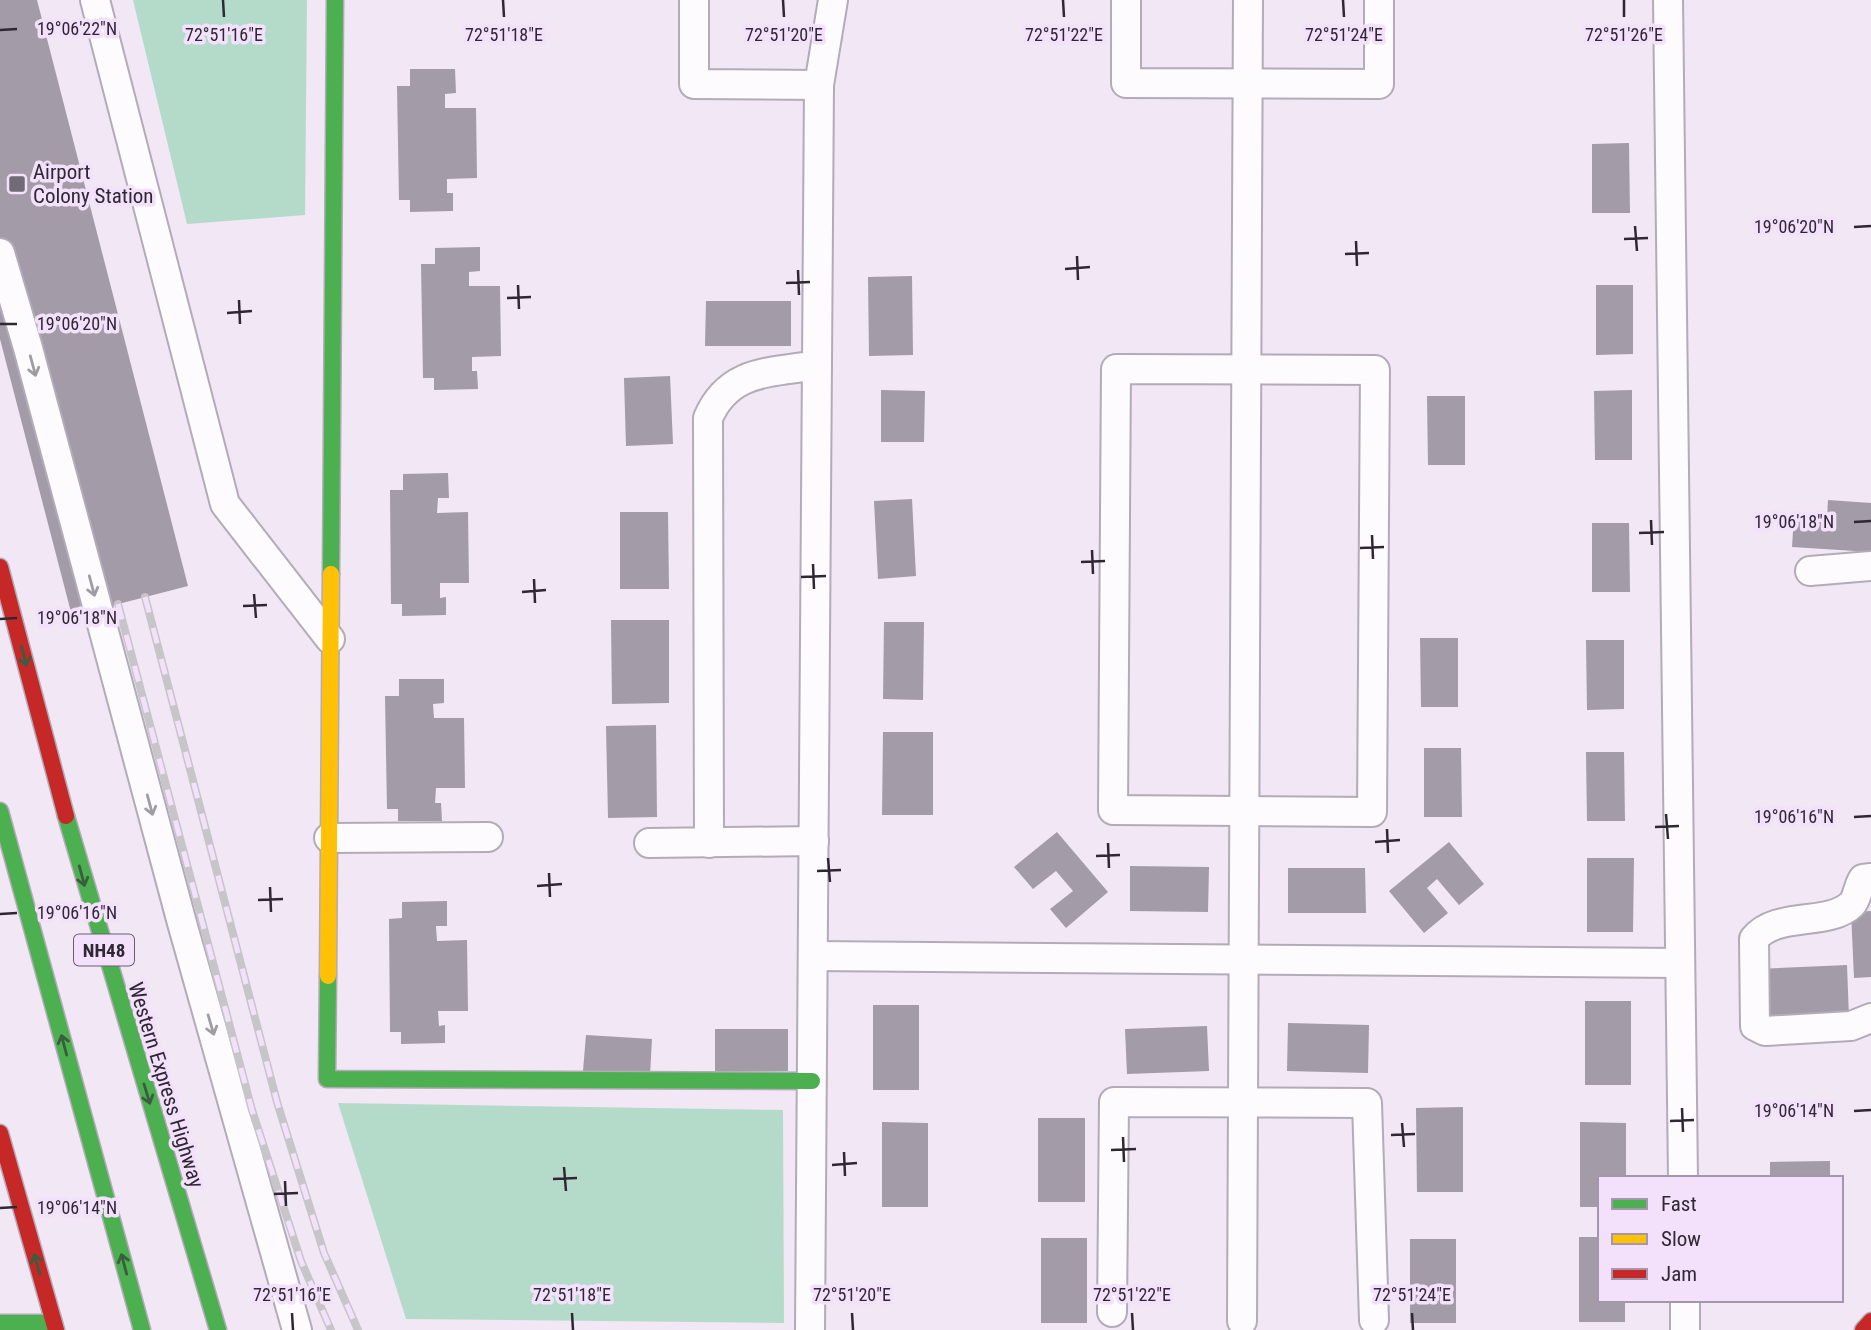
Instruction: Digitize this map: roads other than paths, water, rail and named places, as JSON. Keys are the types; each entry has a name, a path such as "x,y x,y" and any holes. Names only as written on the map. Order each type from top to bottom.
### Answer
{"main road":[{"path":"335,0 327,1079 812,1081"},
{"name":"Western Express Highway","path":"0,567 87,895 218,1330"},
{"name":"NH48","path":"0,811 142,1330"},
{"path":"0,1133 55,1327 0,1323"},
{"path":"1863,1330 1871,1321"}],"street":[{"path":"94,0 225,504 330,639"},
{"path":"694,0 694,84 819,85"},
{"path":"810,1330 819,85 832,0"},
{"path":"1126,0 1126,83 1248,84 1379,84 1380,0"},
{"path":"1242,1321 1242,811 1248,0"},
{"path":"1668,0 1683,1176"},
{"path":"0,253 32,361 178,910 297,1330"},
{"path":"709,843 708,418 716,399 740,379 817,365"},
{"path":"1116,369 1375,370 1372,812 1242,811 1113,810 1116,369"},
{"path":"1810,571 1871,566"},
{"path":"329,838 488,837"},
{"path":"649,843 814,841"},
{"path":"1871,878 1863,879 1855,902 1845,909 1761,929 1754,939 1755,1026 1765,1031 1851,1026 1871,1018"},
{"path":"813,956 1679,963"},
{"path":"1112,1312 1114,1102 1367,1103 1374,1320"},
{"path":"1685,1302 1685,1330"}],"railway":[{"path":"145,597 277,1102 324,1253 358,1330"},
{"path":"118,604 252,1110 301,1261 331,1330"}],"place":[{"name":"Airport Colony Station","path":"17,184"}]}
